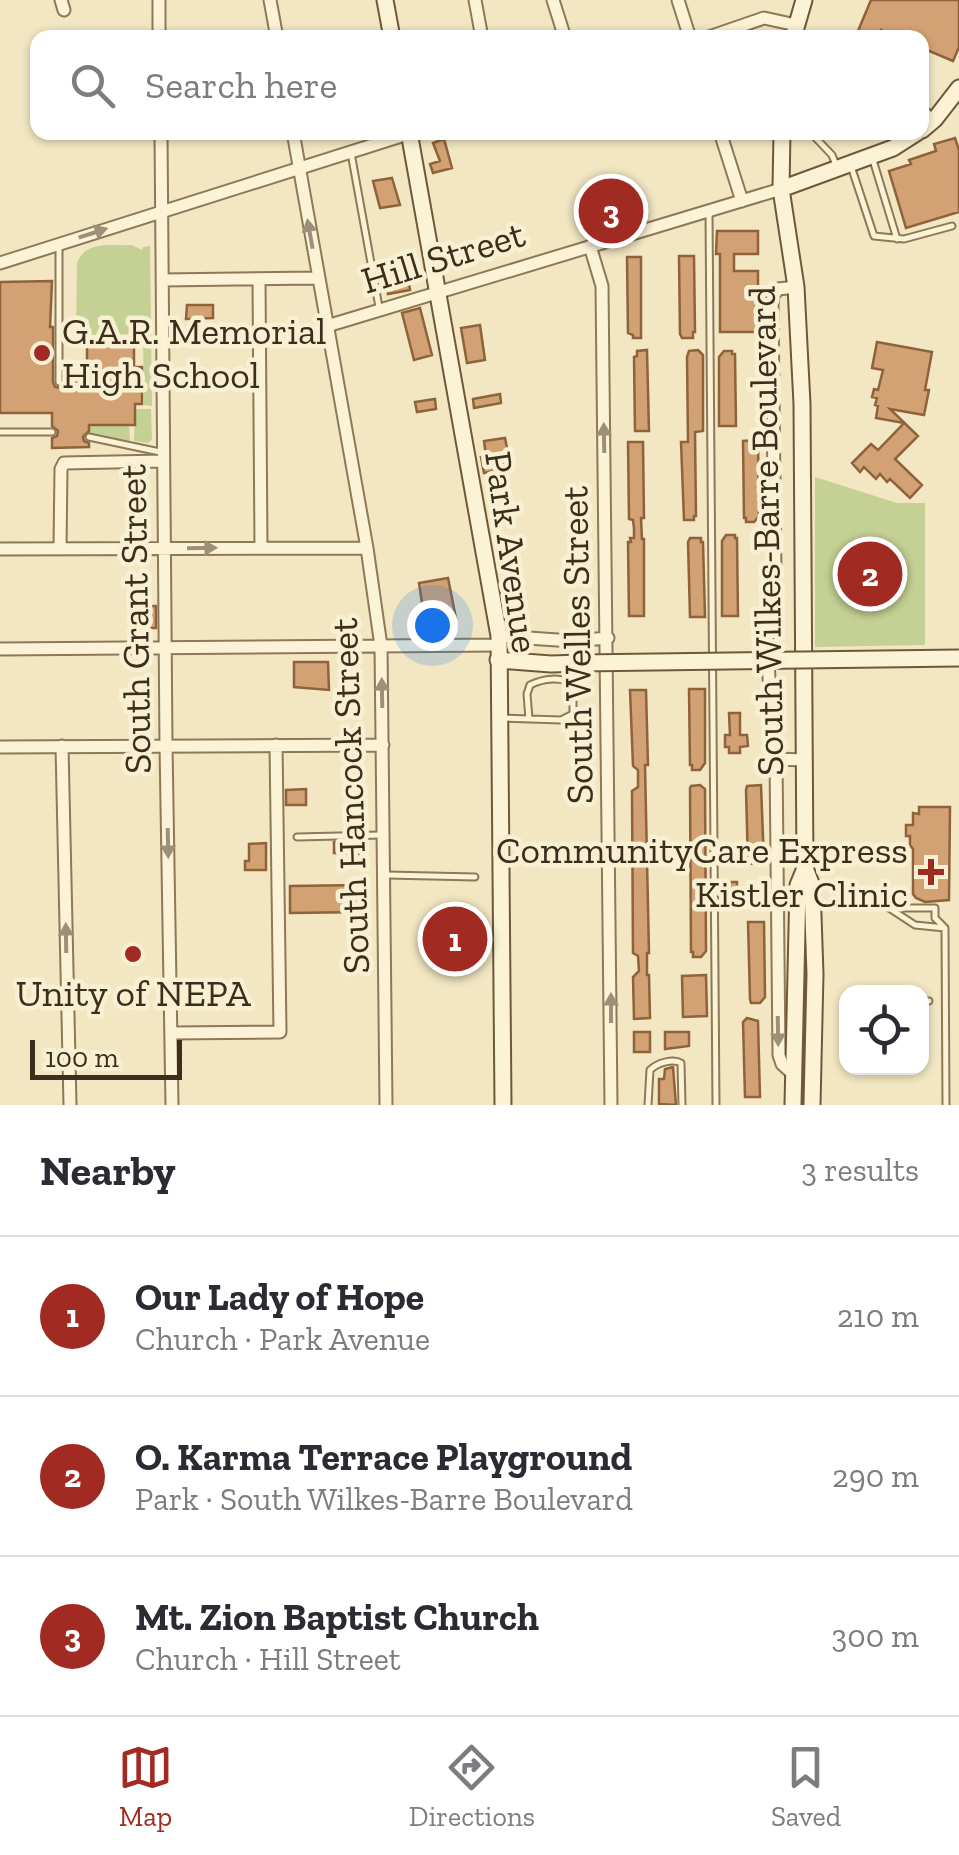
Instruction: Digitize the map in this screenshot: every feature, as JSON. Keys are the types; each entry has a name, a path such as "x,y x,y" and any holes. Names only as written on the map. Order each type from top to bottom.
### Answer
{"main road":[{"path":"385,0 391,30"},
{"path":"795,30 804,0"},
{"name":"Hill Street","path":"929,122 959,88"},
{"name":"Park Avenue","path":"412,140 498,647 503,1105"},
{"name":"South Wilkes-Barre Boulevard","path":"782,140 782,190 796,287 802,404 805,868 812,886 815,974 812,1105"},
{"name":"Hill Street","path":"782,190 905,140"},
{"path":"498,647 552,664 959,658"},
{"name":"South Wilkes-Barre Boulevard","path":"794,1105 798,886 805,868"}],"street":[{"path":"159,0 159,30"},
{"path":"270,0 276,30"},
{"path":"475,0 481,30"},
{"path":"553,0 562,30"},
{"path":"678,0 687,30"},
{"path":"729,30 764,18 793,30"},
{"name":"South Grant Street","path":"161,140 172,1105"},
{"name":"South Hancock Street","path":"294,140 381,646 386,1105"},
{"path":"0,263 390,140"},
{"path":"723,140 742,201"},
{"name":"Hill Street","path":"327,326 782,190"},
{"name":"South Welles Street","path":"590,246 602,286 612,1105"},
{"path":"259,278 261,547"},
{"path":"162,280 318,278"},
{"path":"794,1075 778,1054 776,759 766,642 775,575 772,304 778,290 796,287"},
{"path":"60,548 64,463 163,457"},
{"path":"0,549 367,548"},
{"path":"0,650 498,647 608,638"},
{"path":"172,1032 280,1032 276,745"},
{"path":"0,748 383,745"},
{"path":"62,746 70,1105"},
{"path":"776,759 805,760"},
{"path":"778,985 797,992"}],"lane":[{"path":"818,140 843,165 874,236 904,240 952,226"},
{"path":"351,153 380,310"},
{"path":"872,155 897,239"},
{"path":"709,212 716,1105"},
{"path":"59,244 59,382"},
{"path":"0,432 52,432"},
{"path":"89,437 163,457"},
{"path":"498,718 529,719 561,720 573,714 573,686 569,681 540,680 530,684 529,719"},
{"path":"297,837 384,835"},
{"path":"384,875 475,878"},
{"path":"945,928 915,925 889,908 935,908 936,918 945,928 946,1105"},
{"path":"648,1105 650,1070 676,1060 681,1063 682,1105"}],"green space":[{"path":"132,245 142,250 150,246 152,406 144,405 143,334 76,335 77,263 81,256 93,247"},
{"path":"135,409 151,409 152,440 148,443 134,441"},
{"path":"89,425 129,425 130,441 89,434"},
{"path":"815,477 897,503 925,503 925,645 815,647"}],"building":[{"path":"871,0 959,0 959,47 953,61 929,51 929,30 858,30"},
{"path":"955,138 959,150 959,212 906,228 889,171 936,151 934,144"},
{"path":"444,140 452,168 433,173 430,164 440,161 433,143"},
{"path":"392,178 400,205 380,208 373,181"},
{"path":"717,231 758,231 758,254 734,254 734,271 758,271 758,332 720,332"},
{"path":"679,256 694,256 693,338 682,338 680,334"},
{"path":"627,257 641,257 641,338 628,333"},
{"path":"408,277 410,290 388,294 386,281"},
{"path":"52,281 50,327 55,387 80,382 80,367 87,367 87,338 134,338 134,367 142,367 142,404 135,404 135,425 89,425 83,437 89,447 52,448 52,438 58,431 52,426 52,413 0,413 0,282"},
{"path":"187,305 213,305 213,318 186,319"},
{"path":"420,308 432,355 414,360 402,313"},
{"path":"480,325 485,360 467,363 461,328"},
{"path":"877,342 932,352 924,415 890,409 918,436 895,459 922,485 910,498 890,479 887,482 880,474 876,479 864,467 860,472 852,463 871,444 878,450 904,423 876,418 877,398 872,397 883,370 872,368"},
{"path":"647,350 649,431 635,431 634,357 637,351"},
{"path":"698,350 703,355 703,431 695,432 696,516 694,520 684,520 681,442 688,442 687,357 689,351"},
{"path":"724,351 735,354 736,426 719,426 719,357"},
{"path":"500,394 501,403 474,408 473,399"},
{"path":"435,399 436,409 417,412 415,402"},
{"path":"505,438 511,468 484,473 484,441"},
{"path":"758,440 759,516 754,522 746,522 743,441"},
{"path":"628,442 643,442 644,616 629,616 628,542 634,538 634,528 633,520 629,519"},
{"path":"726,535 737,538 738,616 722,616 722,541"},
{"path":"690,538 701,538 703,542 705,617 690,617"},
{"path":"448,578 456,618 425,624 419,583"},
{"path":"138,606 156,606 156,628 138,628"},
{"path":"294,662 328,662 329,690 294,687"},
{"path":"689,689 705,689 705,763 700,770 692,770 690,765"},
{"path":"630,690 646,690 648,765 650,1018 634,1019 633,977 639,971 638,956 633,953 632,791 638,787 638,770 633,766"},
{"path":"729,713 740,713 740,735 747,735 748,746 740,747 740,753 729,753 729,747 725,747 725,735 730,735"},
{"path":"700,785 705,789 706,951 701,957 693,957 690,788"},
{"path":"761,785 764,863 748,864 746,790 747,786"},
{"path":"306,789 306,805 286,805 286,790"},
{"name":"CommunityCare Express Kistler Clinic","path":"919,807 950,807 949,900 925,902 913,894 913,849 910,836 906,836 906,825 913,825 913,813 919,814"},
{"path":"334,842 359,842 359,854 334,853"},
{"path":"266,843 266,870 245,870 249,844"},
{"path":"723,882 737,882 737,904 723,904"},
{"path":"362,885 363,912 290,913 290,886"},
{"path":"748,922 764,922 765,997 760,1003 751,1003 750,999"},
{"path":"430,932 464,933 463,954 429,953"},
{"path":"706,975 707,1016 683,1017 682,976"},
{"path":"747,1018 758,1021 760,1097 745,1097 743,1022"},
{"path":"634,1032 650,1032 650,1052 634,1052"},
{"path":"665,1032 689,1032 689,1046 665,1049"},
{"path":"673,1067 676,1105 659,1104 659,1079 664,1079 665,1069"}],"place":[{"name":"Mt. Zion Baptist Church","path":"611,211"},
{"name":"G.A.R. Memorial High School","path":"42,353"},
{"name":"O. Karma Terrace Playground","path":"870,574"},
{"name":"CommunityCare Express Kistler Clinic","path":"931,872"},
{"name":"Our Lady of Hope","path":"455,939"},
{"name":"Unity of NEPA","path":"133,954"}]}
